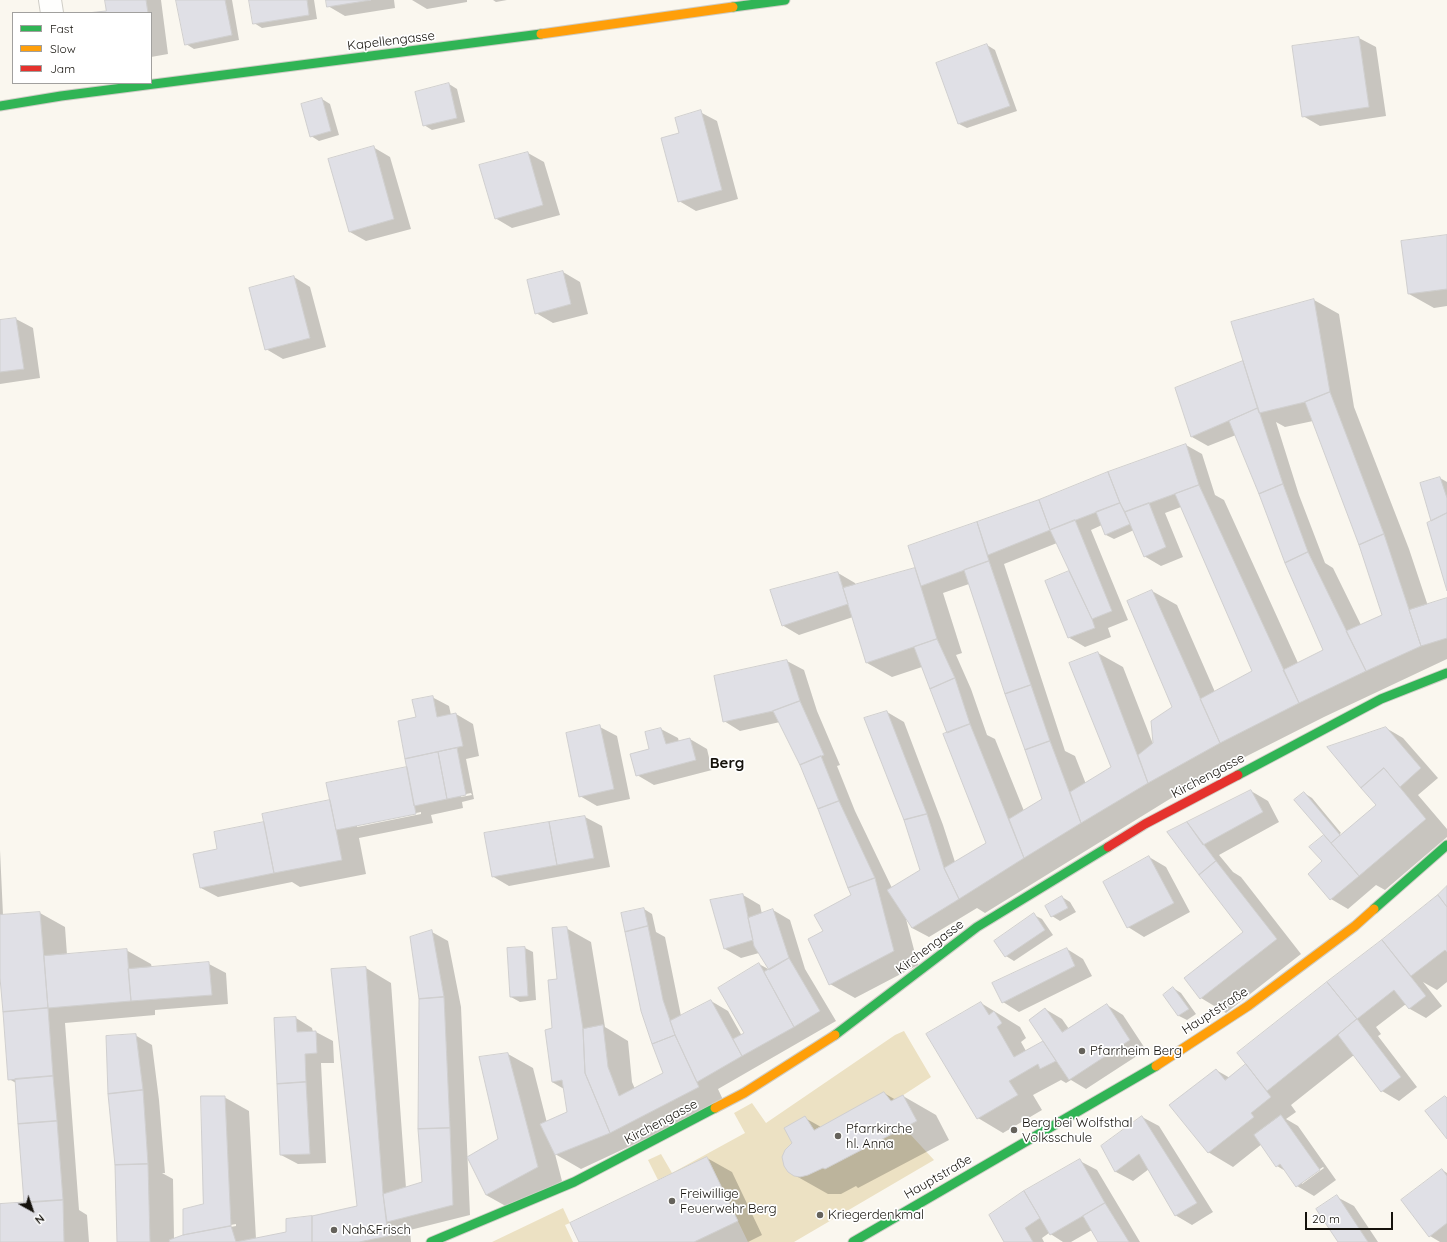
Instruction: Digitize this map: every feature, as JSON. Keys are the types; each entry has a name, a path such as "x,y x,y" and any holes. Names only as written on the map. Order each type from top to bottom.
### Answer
{"street":[{"path":"50,0 52,12"},
{"name":"Kapellengasse","path":"152,79 521,37 785,0"},
{"name":"Kapellengasse","path":"0,106 60,90 112,84"},
{"name":"Kirchengasse","path":"431,1242 574,1182 744,1094 835,1035 977,927 1145,824 1381,699 1447,672"},
{"name":"Hauptstraße","path":"853,1242 1153,1068 1248,1006 1355,926 1447,845"}],"shaded area":[{"path":"904,1031 931,1077 885,1107 934,1160 794,1242 748,1242 707,1157 658,1180 648,1160 661,1154 672,1173 745,1133 734,1113 752,1103 766,1123 895,1035"},
{"path":"563,1208 570,1223 565,1225 573,1242 492,1242"}],"building":[{"path":"105,0 146,0 148,12 96,12 106,11"},
{"path":"176,0 225,0 232,35 185,45"},
{"path":"249,0 307,0 309,15 253,24"},
{"path":"326,0 371,0 327,7"},
{"path":"1359,37 1369,107 1302,117 1292,46"},
{"path":"987,44 1010,106 958,124 936,63"},
{"path":"449,83 457,118 423,126 415,92"},
{"path":"322,98 331,131 310,137 301,104"},
{"path":"701,110 722,190 678,202 661,138 679,133 675,118"},
{"path":"374,146 394,219 349,232 328,159"},
{"path":"528,152 543,205 495,219 479,165"},
{"path":"1447,235 1447,289 1408,294 1401,241"},
{"path":"563,271 571,304 535,314 527,280"},
{"path":"294,276 310,338 265,350 249,288"},
{"path":"1314,299 1330,392 1305,402 1259,413 1231,322"},
{"path":"16,318 24,369 0,372 0,320"},
{"path":"1243,361 1258,408 1191,437 1175,388"},
{"path":"1330,392 1384,534 1359,545 1305,402"},
{"path":"1258,408 1283,484 1259,494 1229,421"},
{"path":"1186,444 1199,485 1125,512 1108,472"},
{"path":"1108,472 1120,503 1050,530 1039,500"},
{"path":"1440,477 1447,498 1447,513 1431,521 1420,483"},
{"path":"1283,484 1308,552 1285,563 1259,494"},
{"path":"1199,485 1299,703 1220,743 1200,699 1252,671 1175,494"},
{"path":"1039,500 1050,530 988,555 977,522"},
{"path":"1120,503 1130,524 1105,535 1096,512"},
{"path":"1149,503 1166,547 1144,557 1125,512"},
{"path":"1447,513 1447,591 1427,523"},
{"path":"1075,520 1112,611 1092,619 1050,530"},
{"path":"977,522 989,561 921,586 908,546"},
{"path":"1384,534 1421,646 1366,671 1346,631 1382,615 1359,545"},
{"path":"1308,552 1366,671 1299,703 1283,670 1323,650 1285,563"},
{"path":"989,561 1031,685 1005,694 964,570"},
{"path":"915,568 937,639 866,663 843,588"},
{"path":"1069,571 1095,628 1068,638 1045,581"},
{"path":"838,572 848,604 782,626 770,590"},
{"path":"1152,590 1220,743 1148,783 1138,755 1153,743 1151,721 1172,707 1127,601"},
{"path":"1447,598 1447,638 1421,646 1409,610"},
{"path":"937,639 955,678 930,689 914,647"},
{"path":"1098,652 1148,783 1081,823 1070,792 1111,767 1069,663"},
{"path":"787,660 800,701 773,711 723,722 714,676"},
{"path":"955,678 970,724 947,733 930,689"},
{"path":"1031,685 1050,741 1025,750 1005,694"},
{"path":"433,696 437,717 456,713 463,746 405,759 398,721 416,717 412,700"},
{"path":"800,701 824,755 800,765 773,711"},
{"path":"887,711 927,814 904,820 864,718"},
{"path":"970,724 1024,858 959,899 944,868 986,843 943,734"},
{"path":"600,725 614,789 579,797 566,733"},
{"path":"1386,727 1421,768 1400,787 1384,768 1361,788 1327,747"},
{"path":"661,728 666,744 690,738 696,760 636,776 630,754 649,749 645,732"},
{"path":"1050,741 1081,823 1024,858 1009,819 1042,799 1025,750"},
{"path":"457,748 466,795 447,799 438,752"},
{"path":"438,752 447,799 414,806 405,759"},
{"path":"821,756 839,801 818,809 800,765"},
{"path":"407,767 416,814 336,830 326,783"},
{"path":"1384,768 1426,819 1359,876 1331,843 1376,805 1361,788"},
{"path":"1251,790 1263,812 1203,845 1187,822"},
{"path":"1304,792 1340,835 1331,843 1294,800"},
{"path":"330,800 342,860 274,873 262,814"},
{"path":"839,801 875,878 848,888 818,809"},
{"path":"927,814 944,868 959,899 912,928 887,890 920,870 904,820"},
{"path":"585,816 594,858 557,865 549,822"},
{"path":"264,822 274,873 200,888 193,854 217,849 214,832"},
{"path":"549,822 557,865 492,877 484,833"},
{"path":"1187,822 1216,861 1199,875 1167,832"},
{"path":"1324,835 1359,876 1330,900 1308,874 1322,861 1309,847"},
{"path":"1149,856 1174,903 1127,928 1103,882"},
{"path":"1216,861 1277,939 1200,999 1184,978 1243,932 1199,875"},
{"path":"875,878 894,951 829,985 808,939 823,931 814,915 851,895 848,888"},
{"path":"1447,886 1447,907 1438,895"},
{"path":"743,894 753,940 724,949 710,900"},
{"path":"1438,895 1447,907 1447,952 1445,950 1411,976 1382,940"},
{"path":"1062,896 1068,908 1051,917 1045,906"},
{"path":"644,908 648,926 625,932 621,913"},
{"path":"773,909 789,958 769,970 754,946 748,918"},
{"path":"40,912 48,1008 3,1012 0,978 0,915"},
{"path":"1034,913 1045,930 1005,957 994,941"},
{"path":"648,926 663,1000 675,1035 652,1044 641,1011 625,932"},
{"path":"567,927 583,1029 585,1073 610,1133 555,1155 540,1124 567,1112 562,1080 552,1082 545,1030 552,1028 548,980 557,979 552,928"},
{"path":"432,930 444,997 419,999 410,937"},
{"path":"1382,940 1426,996 1409,1009 1394,990 1357,1019 1327,982"},
{"path":"525,947 528,996 510,997 507,948"},
{"path":"1067,948 1075,966 1002,1003 992,983"},
{"path":"127,949 131,1001 48,1008 44,956"},
{"path":"789,958 820,1011 794,1027 764,972"},
{"path":"209,962 212,995 131,1001 128,969"},
{"path":"759,963 794,1027 742,1056 733,1039 744,1033 718,988"},
{"path":"366,967 383,1194 388,1236 359,1242 312,1242 312,1216 357,1206 331,969"},
{"path":"1327,982 1357,1019 1267,1091 1237,1053"},
{"path":"1173,987 1189,1009 1178,1016 1163,995"},
{"path":"444,997 450,1128 418,1129 419,999"},
{"path":"711,1000 742,1056 697,1082 670,1021"},
{"path":"981,1002 989,1015 994,1011 1002,1023 997,1027 1014,1057 1043,1041 1056,1061 1040,1069 1038,1064 1009,1081 1018,1095 977,1119 926,1034"},
{"name":"Pfarrheim Berg","path":"1107,1004 1130,1040 1069,1080 1029,1020 1045,1008 1062,1032"},
{"path":"48,1008 53,1076 8,1080 3,1012"},
{"path":"296,1017 297,1032 316,1031 317,1053 305,1054 306,1082 277,1084 274,1018"},
{"path":"1357,1019 1401,1077 1381,1092 1338,1035"},
{"path":"603,1025 608,1067 619,1096 663,1073 652,1044 675,1035 699,1087 610,1133 585,1073 583,1029"},
{"path":"136,1034 143,1090 108,1094 106,1036"},
{"path":"508,1053 538,1167 486,1195 467,1157 498,1139 479,1057"},
{"path":"1246,1064 1271,1097 1251,1113 1254,1117 1208,1153 1169,1105 1216,1069 1225,1080"},
{"path":"53,1076 57,1121 18,1124 15,1079"},
{"path":"306,1082 310,1154 280,1155 277,1084"},
{"path":"143,1090 148,1164 115,1165 108,1094"},
{"name":"Pfarrkirche hl. Anna","path":"884,1092 891,1101 903,1095 917,1121 825,1169 823,1168 800,1177 794,1176 788,1172 784,1166 782,1157 785,1150 792,1143 784,1128 805,1116 814,1130"},
{"path":"201,1096 225,1096 231,1226 183,1235 183,1209 203,1204"},
{"path":"1445,1096 1447,1098 1447,1139 1425,1111"},
{"path":"1281,1115 1320,1170 1296,1187 1280,1164 1276,1167 1254,1135"},
{"path":"1142,1116 1197,1203 1175,1216 1139,1154 1115,1172 1101,1146"},
{"path":"57,1121 63,1200 24,1203 18,1124"},
{"path":"450,1128 453,1205 387,1222 383,1194 422,1182 418,1129"},
{"name":"Freiwillige Feuerwehr Berg","path":"707,1157 738,1221 694,1242 579,1242 570,1223"},
{"path":"1080,1159 1105,1203 1050,1235 1024,1191"},
{"path":"148,1164 150,1242 117,1242 115,1165"},
{"path":"1442,1169 1447,1176 1447,1223 1429,1237 1401,1200"},
{"path":"1024,1191 1040,1218 1025,1228 1033,1242 1004,1242 989,1215"},
{"path":"1337,1195 1368,1242 1338,1242 1316,1209"},
{"path":"63,1200 64,1242 0,1242 0,1204"},
{"path":"1105,1203 1129,1242 1098,1242 1083,1216"},
{"path":"312,1216 312,1242 236,1242 286,1232 286,1219"},
{"path":"231,1226 236,1242 170,1242 169,1240 183,1235"}],"traffic: fast":[{"path":"733,7 785,0"},
{"path":"0,106 61,96 541,34"},
{"path":"1238,775 1381,699 1447,673"},
{"path":"1374,909 1447,845"},
{"path":"835,1035 977,927 1108,847"},
{"path":"853,1242 1156,1066"},
{"path":"431,1242 574,1182 715,1108"}],"traffic: slow":[{"path":"541,34 733,7"},
{"path":"1156,1066 1248,1006 1355,926 1374,909"},
{"path":"715,1108 744,1093 835,1035"}],"traffic: jam":[{"path":"1108,847 1145,824 1238,775"}],"place":[{"name":"Pfarrheim Berg","path":"1082,1051"},
{"name":"Berg bei Wolfsthal Volksschule","path":"1014,1130"},
{"name":"Pfarrkirche hl. Anna","path":"838,1136"},
{"name":"Freiwillige Feuerwehr Berg","path":"672,1201"},
{"name":"Kriegerdenkmal","path":"820,1215"},
{"name":"Nah&Frisch","path":"334,1230"}],"district":[{"name":"Berg","path":"727,763"}]}
